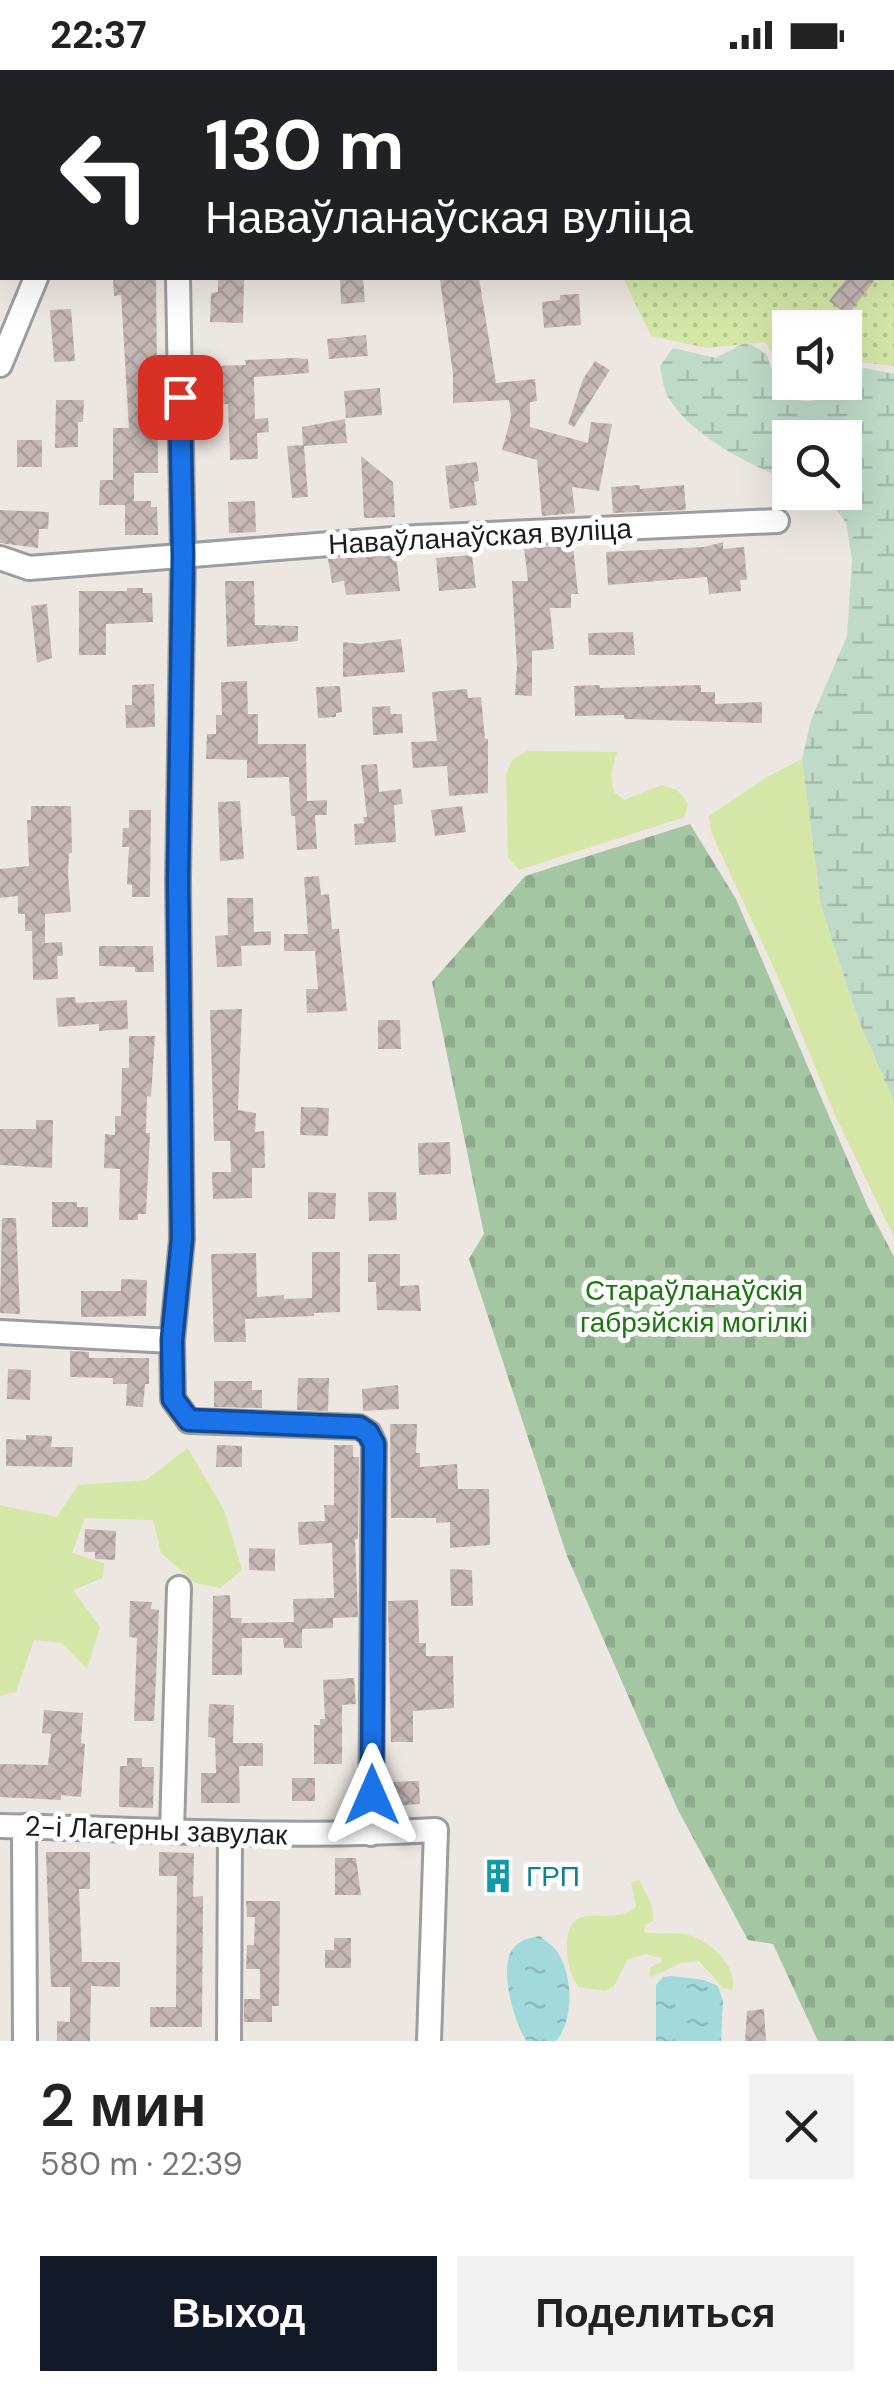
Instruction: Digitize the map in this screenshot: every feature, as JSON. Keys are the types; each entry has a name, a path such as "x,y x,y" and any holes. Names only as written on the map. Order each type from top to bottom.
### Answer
{"street":[{"path":"0,365 35,280"},
{"path":"178,280 183,557 178,880 182,1239 172,1340 173,1399 189,1420 359,1427 374,1444 372,1834"},
{"name":"Наваўланаўская вуліца","path":"0,558 29,568 473,534 777,522"},
{"path":"0,1332 172,1340"},
{"path":"172,1830 179,1588"},
{"path":"12,1826 25,2041"},
{"name":"2-і Лагерны завулак","path":"12,1826 230,1835 436,1830 430,2041"},
{"path":"229,2041 230,1835"}],"green space":[{"path":"624,280 894,280 894,366 862,362 862,310 772,310 772,353 765,342 707,348 651,336"},
{"path":"746,342 767,354 772,370 772,400 862,400 864,368 894,374 894,1102 858,1019 821,906 802,759 811,720 847,636 852,560 846,523 837,510 862,510 862,420 772,420 772,473 706,437 668,397 660,366 673,348 716,358"},
{"path":"527,751 617,752 611,774 614,792 624,800 661,785 677,790 688,803 685,817 519,870 508,857 506,775 512,760"},
{"path":"802,759 821,906 858,1019 894,1102 894,1237 834,1113 782,986 711,832 709,816"},
{"name":"Стараўланаўскія габрэйскія могілкі","path":"690,824 736,899 868,1207 894,1257 894,2041 818,2041 773,1944 748,1940 677,1808 567,1556 469,1259 484,1234 432,982 525,876"},
{"path":"188,1448 224,1510 242,1570 220,1588 195,1583 161,1553 153,1520 85,1518 72,1553 104,1563 103,1578 73,1590 100,1627 87,1669 62,1643 34,1640 16,1692 0,1696 0,1505 57,1517 78,1485 146,1480"},
{"path":"639,1880 652,1906 653,1921 645,1925 644,1932 685,1934 703,1941 726,1963 732,1990 723,1988 699,1961 681,1963 651,1977 651,1967 662,1962 661,1958 645,1954 627,1960 614,1986 606,1991 579,1987 567,1954 573,1922 591,1916 613,1916 636,1907 631,1883"}],"water":[{"path":"540,1936 558,1953 569,1985 566,2022 556,2041 527,2041 513,2010 508,1982 512,1950 524,1940"},
{"path":"663,1977 718,1986 723,2001 721,2041 656,2041 656,1985"}],"building":[{"path":"113,280 156,280 158,473 134,473 134,501 151,501 151,507 157,507 158,535 125,535 125,505 99,505 100,480 113,480 113,428 129,428 121,295 114,296"},
{"path":"218,280 244,280 243,323 210,322 211,293 218,292"},
{"path":"340,280 363,280 365,302 341,304"},
{"path":"440,280 479,280 496,383 535,379 537,401 530,402 530,427 588,443 591,422 612,424 599,491 572,487 575,513 542,516 537,460 502,450 511,417 509,400 453,403 453,374"},
{"path":"845,280 874,280 852,310 841,310 829,301"},
{"path":"579,294 581,325 544,328 542,302 560,300 560,295"},
{"path":"71,309 75,361 54,362 50,310"},
{"path":"366,335 368,356 329,359 327,339"},
{"path":"308,359 309,373 254,377 255,419 268,418 269,432 257,433 258,459 230,460 228,404 214,404 213,366"},
{"path":"595,361 610,370 574,427 568,424 583,379"},
{"path":"380,388 382,415 346,418 344,391"},
{"path":"56,400 84,400 83,422 78,422 78,447 55,448"},
{"path":"345,419 347,443 304,446 308,497 292,498 287,446 303,445 302,427"},
{"path":"17,440 42,440 42,467 17,467"},
{"path":"361,456 393,482 395,517 364,518"},
{"path":"477,462 477,505 450,509 445,466"},
{"path":"640,485 640,489 684,485 686,510 613,513 611,487"},
{"path":"255,501 256,532 229,533 228,502"},
{"path":"0,510 49,512 48,529 39,529 38,548 0,543"},
{"path":"723,542 723,549 744,547 747,580 740,580 741,591 709,594 707,577 608,585 606,552 704,547"},
{"path":"573,545 578,594 571,594 571,608 550,608 554,649 532,651 532,696 515,695 512,581 528,581 524,548"},
{"path":"396,555 400,591 346,595 344,581 332,583 328,559"},
{"path":"472,555 476,588 439,591 436,558"},
{"path":"225,581 254,581 255,625 298,626 298,641 227,647"},
{"path":"143,588 143,593 152,593 153,622 106,624 106,655 79,655 79,591"},
{"path":"47,604 52,658 37,663 31,606"},
{"path":"633,632 635,655 589,655 588,633"},
{"path":"401,639 405,672 343,677 343,642"},
{"path":"247,681 248,714 258,714 258,744 306,744 307,801 327,800 327,815 315,815 317,849 297,850 289,777 247,778 247,760 206,759 207,734 216,734 216,715 222,715 221,682"},
{"path":"154,684 155,727 126,728 125,705 132,705 132,685"},
{"path":"701,685 701,692 715,692 715,704 762,702 762,723 575,716 574,686"},
{"path":"340,686 342,712 336,713 336,717 318,718 316,687"},
{"path":"467,689 468,698 481,697 488,739 488,793 449,796 447,766 413,768 411,742 437,741 432,692"},
{"path":"390,706 391,714 402,714 403,733 373,735 372,707"},
{"path":"377,764 379,792 401,789 403,804 394,805 396,842 355,845 354,824 364,823 363,817 367,817 361,765"},
{"path":"240,801 244,859 220,861 218,802"},
{"path":"31,806 71,806 71,912 45,914 45,943 62,942 63,956 57,956 58,979 33,980 32,931 25,931 25,914 18,914 18,896 0,898 0,869 29,866 27,820 31,820"},
{"path":"462,806 466,832 435,836 431,810"},
{"path":"129,810 151,810 150,897 132,897 132,885 127,884 129,847 122,847 123,828 129,828"},
{"path":"319,876 321,895 329,894 332,929 339,929 347,1011 307,1013 306,989 318,989 315,951 284,951 284,934 308,934 304,877"},
{"path":"227,898 253,898 254,932 271,931 271,945 241,946 242,966 217,967 215,936 228,935"},
{"path":"99,946 153,946 154,972 99,966"},
{"path":"75,997 76,1003 127,1000 128,1029 99,1031 99,1024 58,1027 56,998"},
{"path":"242,1009 238,1110 256,1113 255,1132 264,1131 265,1168 252,1168 252,1198 213,1199 212,1172 231,1172 230,1141 214,1141 210,1010"},
{"path":"378,1020 400,1020 401,1049 378,1049"},
{"path":"129,1036 155,1036 151,1097 147,1096 146,1133 150,1133 146,1214 138,1214 138,1220 119,1220 120,1169 104,1168 105,1134 115,1135 115,1116 121,1116 122,1068 129,1068"},
{"path":"301,1107 329,1108 328,1136 300,1135"},
{"path":"36,1120 53,1120 52,1168 0,1165 0,1129 36,1129"},
{"path":"450,1142 451,1174 419,1175 418,1143"},
{"path":"308,1192 336,1193 335,1219 308,1219"},
{"path":"368,1192 396,1192 397,1220 369,1221"},
{"path":"52,1202 77,1202 77,1207 88,1207 88,1227 52,1227"},
{"path":"2,1218 16,1218 20,1314 0,1313"},
{"path":"312,1252 340,1252 340,1312 245,1319 246,1342 214,1342 211,1254 256,1253 257,1297 284,1295 284,1299 312,1298"},
{"path":"368,1254 400,1254 400,1286 419,1285 421,1311 377,1310 376,1282 368,1282"},
{"path":"121,1279 147,1280 146,1316 81,1317 81,1291 121,1291"},
{"path":"70,1351 89,1352 89,1358 149,1358 149,1384 145,1384 143,1407 126,1406 127,1384 113,1384 113,1378 70,1377"},
{"path":"8,1369 31,1370 30,1400 7,1399"},
{"path":"298,1378 329,1378 328,1411 297,1410"},
{"path":"214,1381 252,1381 252,1390 262,1390 262,1408 214,1407"},
{"path":"398,1385 399,1409 363,1411 362,1389"},
{"path":"390,1424 417,1424 416,1453 420,1453 420,1467 457,1464 458,1489 489,1489 490,1545 450,1548 450,1522 436,1523 436,1518 391,1518"},
{"path":"26,1435 52,1436 51,1447 73,1447 72,1467 6,1466 6,1439 26,1440"},
{"path":"217,1445 242,1446 242,1467 216,1467"},
{"path":"334,1445 353,1445 353,1457 359,1457 355,1539 358,1617 333,1618 333,1628 302,1629 302,1648 284,1648 283,1638 242,1638 242,1675 212,1675 213,1596 230,1595 231,1618 242,1618 241,1623 294,1622 293,1599 334,1598 332,1543 299,1545 298,1522 325,1521 324,1505 334,1505"},
{"path":"85,1529 116,1531 115,1560 95,1559 95,1552 84,1552"},
{"path":"249,1548 275,1549 275,1571 249,1570"},
{"path":"450,1569 472,1570 473,1606 451,1606"},
{"path":"418,1600 419,1643 426,1643 426,1656 453,1656 454,1708 413,1711 413,1742 391,1742 388,1601"},
{"path":"130,1601 152,1602 151,1609 159,1610 154,1721 134,1721 137,1638 129,1637"},
{"path":"354,1678 356,1704 342,1705 342,1764 314,1764 314,1725 325,1719 323,1680"},
{"path":"209,1704 234,1705 233,1743 263,1743 263,1766 239,1766 240,1803 201,1803 201,1773 216,1773 215,1738 208,1737"},
{"path":"44,1710 83,1713 81,1797 0,1797 0,1764 48,1765 51,1734 42,1733"},
{"path":"127,1758 142,1758 142,1767 154,1767 153,1808 119,1807 120,1766 127,1766"},
{"path":"292,1778 315,1778 315,1801 292,1801"},
{"path":"419,1781 420,1804 390,1806 389,1782"},
{"path":"46,1852 90,1852 90,1889 79,1889 82,1962 120,1962 120,1987 91,1986 90,2041 57,2041 57,2021 70,2022 70,1987 51,1987"},
{"path":"159,1852 194,1853 193,1897 203,1896 202,2027 150,2027 150,2007 176,2007 177,1876 159,1876"},
{"path":"335,1858 356,1858 361,1895 335,1895"},
{"path":"246,1901 280,1901 279,2006 272,2006 272,2022 244,2022 244,1999 260,1999 260,1969 246,1969 247,1945 254,1945 255,1917 247,1917"},
{"path":"334,1938 351,1938 351,1968 325,1968 325,1950 334,1950"},
{"path":"764,2009 766,2041 745,2041 747,2011"}],"place":[{"name":"ГРП","path":"498,1876"}],"route":[{"path":"180,397 183,557 178,880 182,1239 172,1340 173,1399 189,1420 359,1427 374,1444 372,1795"}]}
